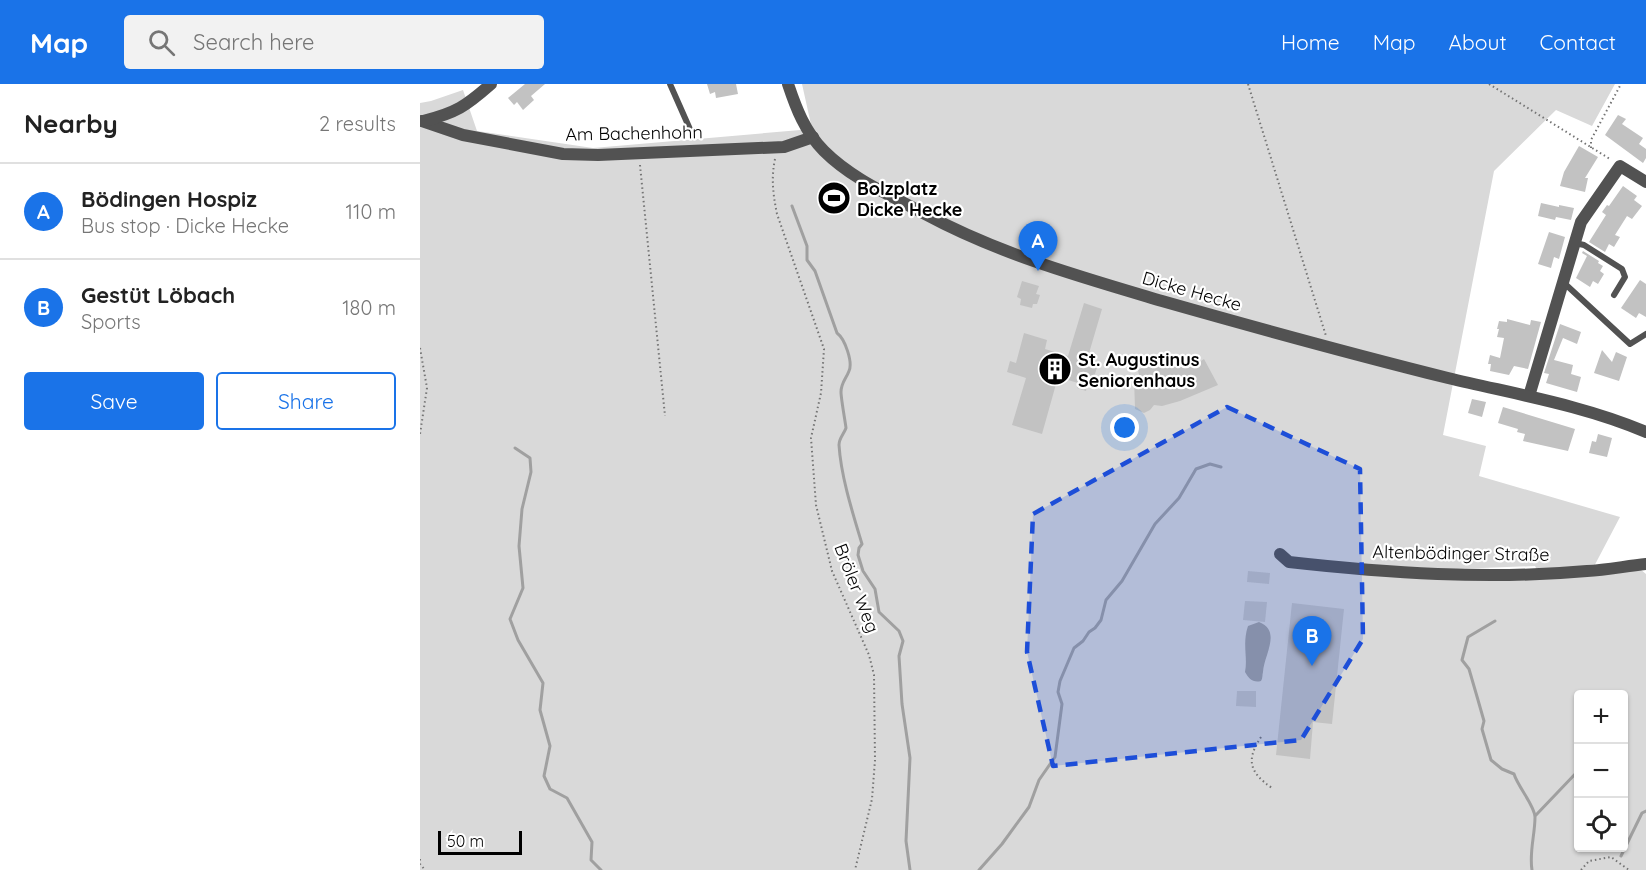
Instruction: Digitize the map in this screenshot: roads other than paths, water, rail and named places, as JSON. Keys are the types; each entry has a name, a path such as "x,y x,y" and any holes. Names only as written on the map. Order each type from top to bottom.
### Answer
{"street":[{"name":"Am Bachenhohn","path":"491,84 463,108 446,116 423,121 463,135 563,154 598,155 784,147 813,137"},
{"name":"Dicke Hecke","path":"788,84 803,123 823,150 864,181 958,232 1086,278 1333,349 1592,413 1646,432"},
{"path":"1529,396 1581,222 1620,165 1646,182"},
{"name":"Altenbödinger Straße","path":"1281,554 1288,562 1362,570 1423,573 1586,571 1646,564"}],"lane":[{"path":"670,84 693,136"},
{"path":"1575,243 1584,245 1622,269 1624,277 1614,295"},
{"path":"1563,281 1630,344 1646,334"}],"waterway":[{"path":"792,206 807,246 807,260 815,271 837,333 848,351 850,367 841,392 846,428 839,445 851,508 862,544 858,555 863,571 875,589 879,612 899,631 903,641 899,656 902,704 910,758 906,841 910,870"},
{"path":"515,448 530,458 531,472 522,509 519,546 523,588 510,619 518,640 543,683 540,710 550,746 544,776 550,789 567,798 592,842 591,860 601,870"},
{"path":"979,870 1002,844 1029,807 1039,780 1055,757 1062,704 1058,692 1060,681 1074,648 1101,620 1106,600 1122,581 1155,524 1179,498 1196,469 1210,464 1221,467"},
{"path":"1495,621 1468,637 1462,660 1469,669 1478,700 1484,721 1482,729 1491,760 1502,769 1514,774 1534,813 1532,870"},
{"path":"1536,815 1574,775"},
{"path":"1621,856 1642,813 1646,811"}],"place":[{"name":"Bolzplatz Dicke Hecke","path":"834,198"},
{"name":"Bödingen Hospiz","path":"1038,271"},
{"name":"St. Augustinus Seniorenhaus","path":"1055,369"},
{"name":"Gestüt Löbach","path":"1312,666"}]}
